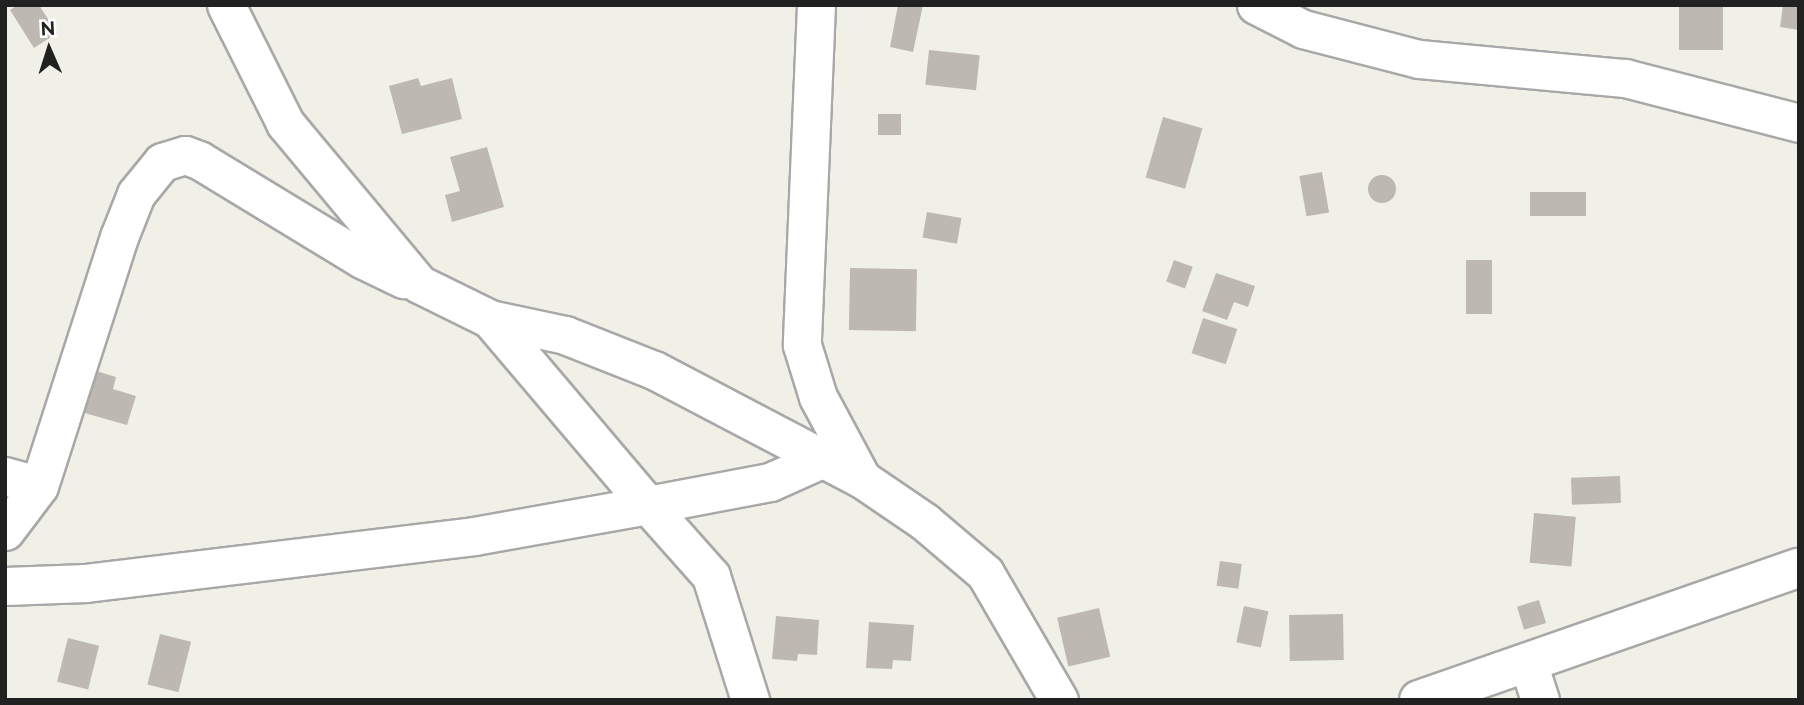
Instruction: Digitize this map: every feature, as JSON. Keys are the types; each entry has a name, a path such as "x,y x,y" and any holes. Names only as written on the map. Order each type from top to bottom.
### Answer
{"street":[{"path":"226,5 285,123 419,284"},
{"path":"816,5 802,345 818,397 862,479"},
{"path":"1256,5 1303,29 1419,59 1625,78 1799,123"},
{"path":"5,531 22,481 136,194 162,162 185,155 199,160 362,259 490,319 565,335 654,370 826,457 862,479 925,522 985,573 1059,700"},
{"path":"490,319 711,576 750,700"},
{"path":"5,586 86,583 474,536 770,482 826,457"},
{"path":"1419,700 1799,568"},
{"path":"1528,663 1540,700"}],"building":[{"path":"18,5 39,5 57,33 34,48 10,10"},
{"path":"898,5 923,5 913,52 890,47"},
{"path":"1679,5 1723,5 1723,50 1679,50"},
{"path":"1783,5 1799,5 1799,30 1780,27"},
{"path":"929,50 980,55 976,90 925,85"},
{"path":"418,78 421,86 452,78 462,119 402,134 389,86"},
{"path":"878,114 901,114 901,135 878,135"},
{"path":"1163,117 1202,128 1185,189 1146,178"},
{"path":"487,147 504,207 452,222 445,195 460,191 450,157"},
{"path":"1322,172 1329,212 1306,216 1299,176"},
{"path":"1382,175 1392,179 1396,189 1392,199 1382,203 1372,199 1368,189 1372,179"},
{"path":"1530,192 1586,192 1586,216 1530,216"},
{"path":"927,212 961,218 957,244 922,238"},
{"path":"1174,260 1193,267 1185,288 1166,282"},
{"path":"1466,260 1492,260 1492,314 1466,314"},
{"path":"850,268 917,269 916,331 849,330"},
{"path":"1216,273 1255,286 1248,307 1234,302 1227,320 1202,311"},
{"path":"1203,318 1237,329 1226,364 1192,353"},
{"path":"93,370 116,377 113,389 136,396 127,425 81,412"},
{"path":"1620,476 1621,503 1572,505 1571,478"},
{"path":"1534,513 1576,517 1571,566 1530,563"},
{"path":"1220,561 1242,564 1238,589 1217,586"},
{"path":"1539,600 1546,623 1524,630 1517,607"},
{"path":"1244,606 1268,611 1261,647 1236,642"},
{"path":"1099,608 1110,657 1068,666 1057,618"},
{"path":"1343,614 1344,660 1290,661 1289,615"},
{"path":"776,616 819,620 817,655 798,654 797,661 772,659"},
{"path":"869,622 914,625 911,661 893,660 892,669 866,668"},
{"path":"160,634 191,642 178,692 147,684"},
{"path":"68,638 99,646 88,689 57,682"}]}
